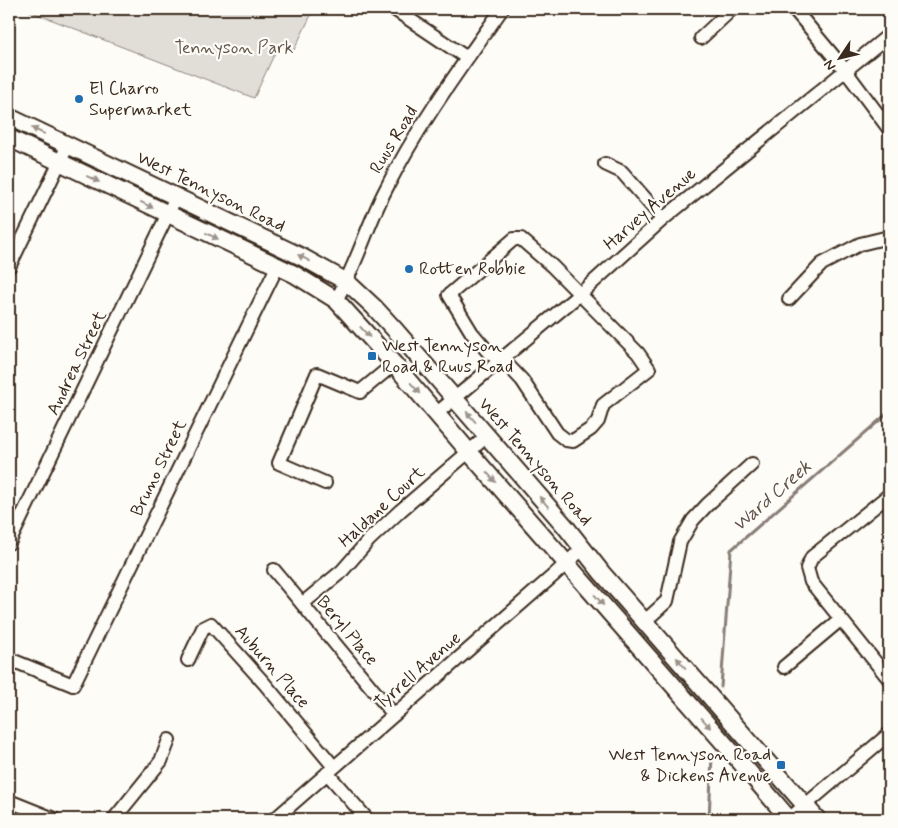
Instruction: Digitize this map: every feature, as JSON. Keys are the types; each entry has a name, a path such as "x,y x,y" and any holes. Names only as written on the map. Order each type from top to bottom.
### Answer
{"main road":[{"name":"West Tennyson Road","path":"9,117 302,257 347,282 386,320 817,819"},
{"path":"9,138 294,274 336,300 437,413 789,819"}],"street":[{"path":"394,9 467,58"},
{"name":"Ruus Road","path":"336,300 347,282 385,190 414,138 502,9"},
{"path":"701,38 732,9"},
{"path":"794,9 845,70 889,129"},
{"name":"Harvey Avenue","path":"437,413 580,294 663,219 889,35"},
{"path":"9,267 68,145"},
{"path":"605,164 622,172 663,219"},
{"name":"Andrea Street","path":"9,543 176,197"},
{"path":"789,299 822,264 860,244 889,237"},
{"path":"514,239 521,239 580,294 638,353 649,369 603,406 598,420 591,429 572,441 566,440 557,433 522,380 502,359 490,354 472,333 449,295 514,239"},
{"name":"Bruno Street","path":"9,658 73,685 277,267"},
{"path":"324,483 279,463 317,374 360,392 394,364"},
{"name":"Haldane Court","path":"302,604 342,571 375,534 487,436"},
{"path":"644,621 667,601 680,542 693,520 752,464"},
{"path":"887,500 812,557 807,568 811,582 889,679"},
{"name":"Tyrrell Avenue","path":"275,819 567,564 582,548"},
{"name":"Beryl Place","path":"274,570 394,715"},
{"path":"784,667 840,620"},
{"name":"Auburn Place","path":"188,660 203,628 210,624 264,683 331,770"},
{"path":"789,819 889,734"},
{"path":"114,819 161,761 169,740"},
{"path":"331,770 367,819"},
{"path":"9,800 54,819"}],"green space":[{"name":"Tennyson Park","path":"24,9 314,9 294,50 279,44 254,98"}],"waterway":[{"name":"Ward Creek","path":"721,687 731,550 889,412"},
{"name":"Ward Creek","path":"709,819 712,756"}],"place":[{"name":"El Charro Supermarket","path":"79,99"},
{"name":"Rotten Robbie","path":"409,269"},
{"name":"West Tennyson Road & Ruus Road","path":"372,356"},
{"name":"West Tennyson Road & Dickens Avenue","path":"781,765"}]}
